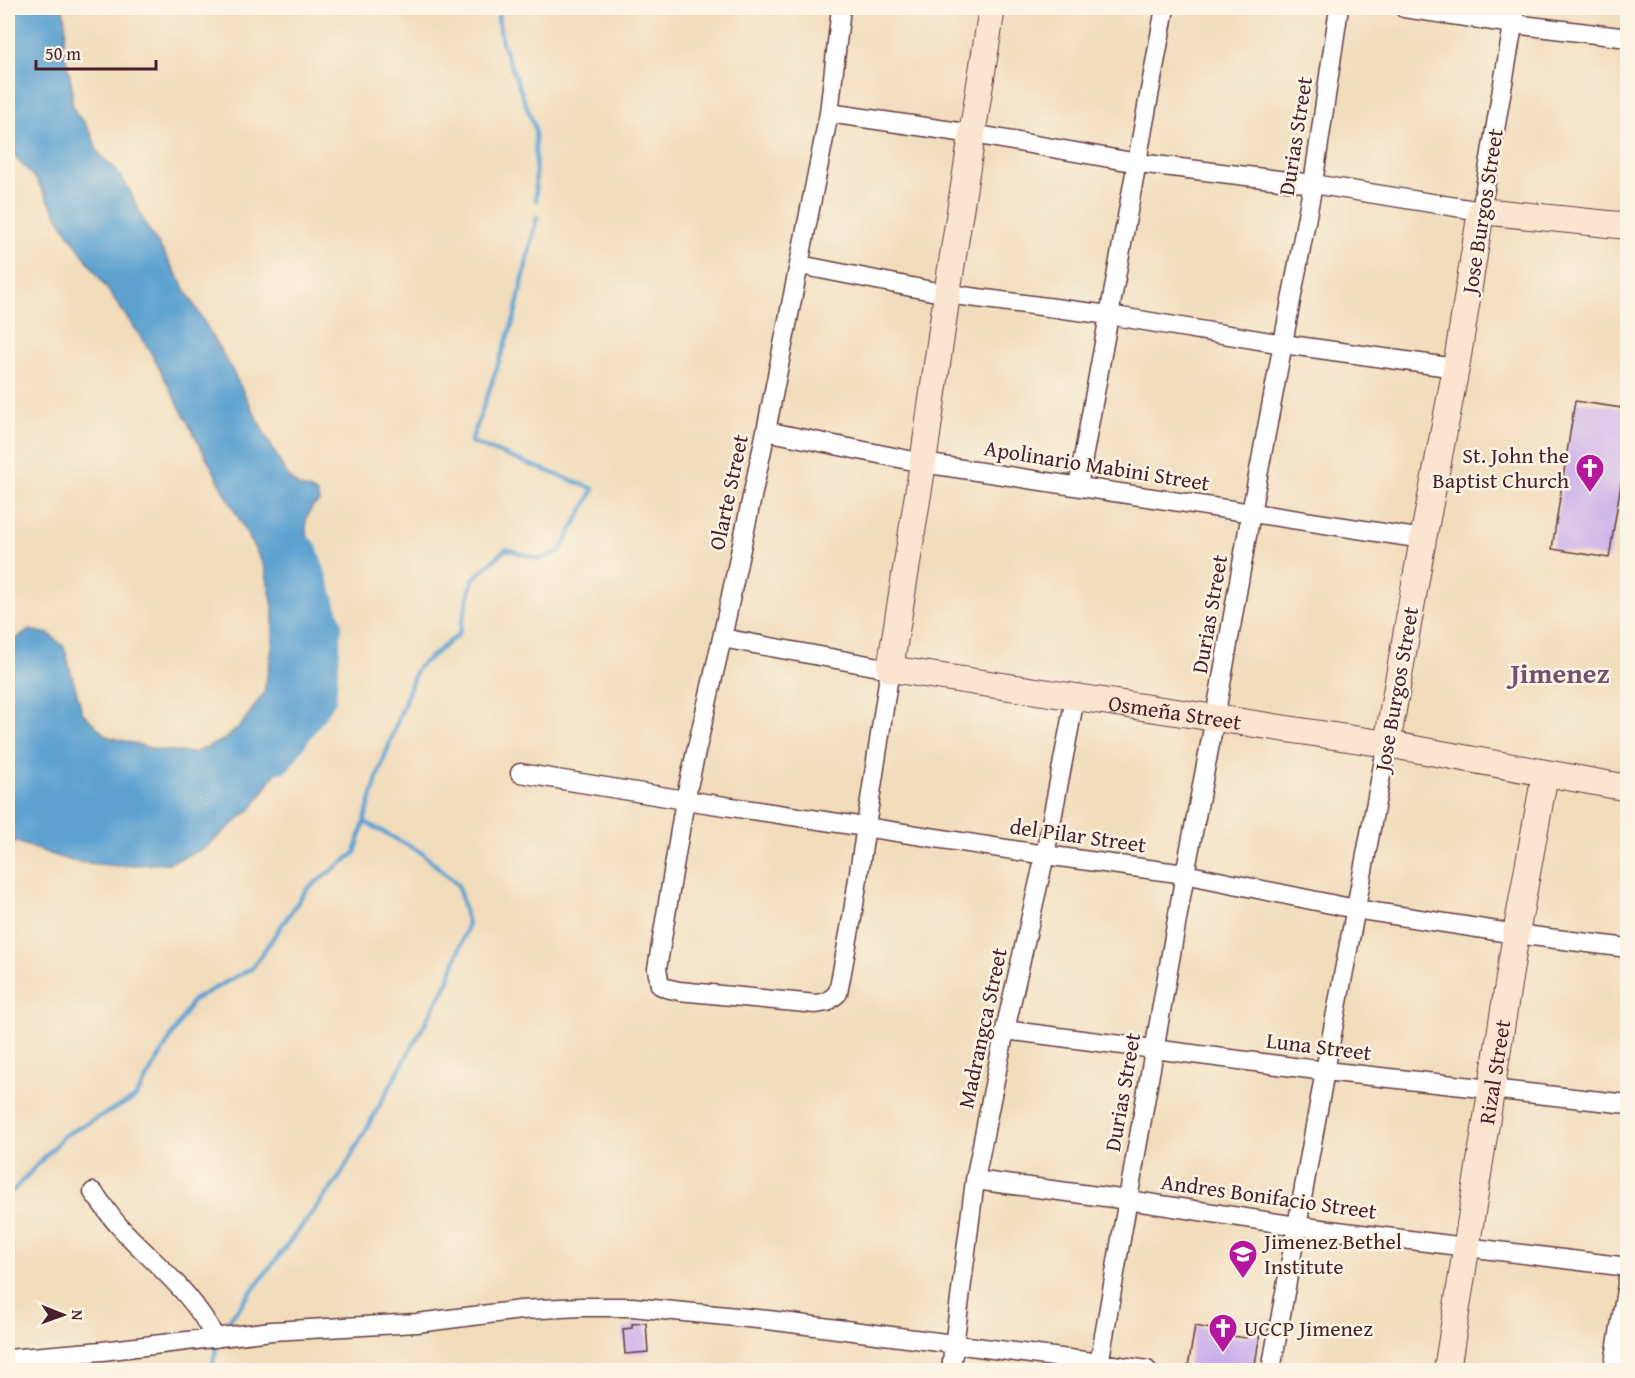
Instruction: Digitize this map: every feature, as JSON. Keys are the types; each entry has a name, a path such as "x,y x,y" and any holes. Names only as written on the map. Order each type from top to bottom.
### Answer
{"street":[{"name":"Olarte Street","path":"842,8 829,113 800,265 722,638 685,800 657,969 660,985 679,991 816,1004 834,998 838,993 844,961 865,827"},
{"path":"865,827 992,8"},
{"path":"1078,486 1165,8"},
{"name":"Durias Street","path":"1099,1367 1185,874 1313,184 1339,8"},
{"path":"1404,8 1515,16 1628,38"},
{"name":"Jose Burgos Street","path":"1271,1371 1456,368 1515,16"},
{"path":"829,113 973,134 1138,163 1313,184 1481,211 1628,226"},
{"path":"800,265 947,294 1109,315 1283,344 1456,368"},
{"name":"Apolinario Mabini Street","path":"766,431 923,463 1423,539"},
{"name":"Osmeña Street","path":"722,638 890,669 1387,744 1628,788"},
{"name":"Madrangca Street","path":"951,1371 975,1180 1005,1030 1045,855 1075,698"},
{"name":"del Pilar Street","path":"520,773 1045,855 1185,874 1355,909 1516,934 1628,948"},
{"name":"Rizal Street","path":"1447,1371 1516,934 1545,774"},
{"name":"Luna Street","path":"1005,1030 1325,1071 1628,1104"},
{"name":"Andres Bonifacio Street","path":"975,1180 1128,1200 1297,1226 1628,1267"},
{"path":"93,1192 117,1224 194,1303 216,1338"},
{"path":"1613,1371 1628,1278"},
{"path":"8,1359 102,1351 272,1331 417,1323 521,1310 632,1307 768,1320 1099,1367 1147,1371"}],"water":[{"path":"8,8 63,8 66,30 63,46 72,86 72,103 76,114 84,122 97,151 114,167 129,189 146,226 231,368 287,475 299,487 317,494 319,502 312,507 306,519 306,532 317,576 313,605 324,629 317,651 320,658 314,694 279,768 253,807 205,848 169,863 119,866 77,862 8,839 8,643 30,630 49,634 64,647 82,712 106,736 158,750 194,753 225,739 242,724 264,693 273,644 273,606 265,568 149,349 64,227 36,179 8,149"},
{"path":"8,1231 12,1256 8,1282"}],"building":[{"name":"St. John the Baptist Church","path":"1575,401 1628,409 1628,440 1609,558 1552,549"},
{"path":"646,1323 648,1352 625,1354 623,1329 632,1328 632,1324"},
{"name":"UCCP Jimenez","path":"1195,1326 1211,1329 1210,1333 1246,1338 1249,1332 1260,1333 1254,1371 1221,1371 1188,1367"}],"waterway":[{"path":"501,8 498,18 502,43 535,128 536,200"},
{"path":"8,1196 65,1135 135,1098 193,1000 252,968 307,889 355,853 377,778 417,668 459,634 473,579 506,549 540,559 560,551 594,489 471,442 514,319 537,217"},
{"path":"263,763 279,759 322,697 328,624 304,551"},
{"path":"220,1332 339,1178 448,982 468,924 458,885 422,853 365,822"},
{"path":"211,1370 218,1342"}],"place":[{"name":"St. John the Baptist Church","path":"1590,494"},
{"name":"Jimenez Bethel Institute","path":"1243,1280"},
{"name":"UCCP Jimenez","path":"1223,1354"}],"district":[{"name":"Jimenez","path":"1560,673"}]}
